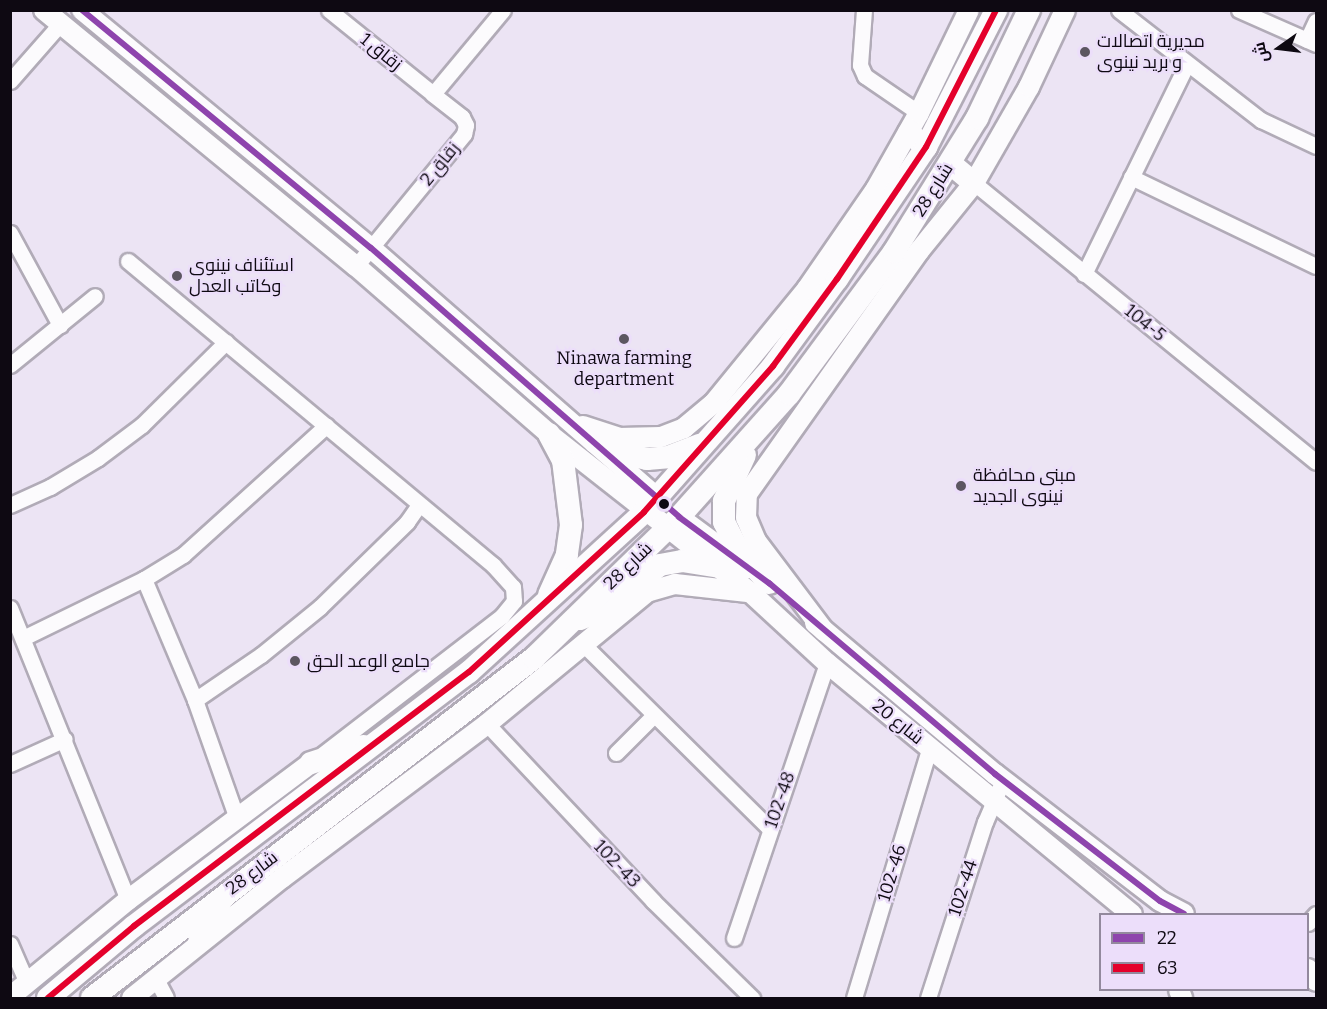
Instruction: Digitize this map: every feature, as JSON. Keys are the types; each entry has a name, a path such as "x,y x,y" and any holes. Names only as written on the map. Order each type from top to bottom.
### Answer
{"highway":[{"name":"شارع 28","path":"48,999 134,926 375,741 469,672 535,614 651,505 808,320 996,10"},
{"name":"شارع 28","path":"92,999 230,889 486,697 568,624 673,522 761,426 852,312 951,164 1029,10"},
{"path":"951,164 974,183"},
{"path":"759,588 732,541 723,513 728,489 761,426"},
{"path":"535,614 558,577 571,535 565,470 559,450 549,434"},
{"path":"595,442 617,453 647,459 690,451 708,439"},
{"path":"651,505 673,522"},
{"path":"568,624 605,609 660,565 682,561 720,567"},
{"path":"311,763 375,741"},
{"path":"199,942 230,889"}],"main road":[{"path":"44,10 356,266 549,434 651,505"},
{"path":"82,10 371,248 561,412 595,442 651,505"},
{"path":"561,412 583,426 619,438 648,439 672,434 713,404 801,297 876,189 917,140 919,113 969,10"},
{"path":"824,631 752,535 746,518 747,494 919,250 974,183 1029,87 1065,10"},
{"name":"شارع 20","path":"673,522 720,567 759,588 827,663 1130,913"},
{"name":"شارع 20","path":"673,522 759,588 824,631 1003,780 1160,901 1181,913"},
{"path":"132,999 199,942 487,724 654,588 675,584 759,588"},
{"path":"10,997 128,900 236,816 311,763"}],"street":[{"name":"زقاق 1","path":"329,10 433,94"},
{"path":"433,94 503,10"},
{"path":"864,10 860,64 865,76 919,113"},
{"path":"1119,10 1261,120 1317,146"},
{"path":"1239,10 1312,42 1317,21"},
{"path":"10,81 60,24"},
{"path":"1084,274 1187,64"},
{"name":"زقاق 2","path":"356,266 464,134 462,117 433,94"},
{"path":"1131,177 1317,266"},
{"name":"104-5","path":"974,183 1317,462"},
{"path":"10,233 60,325"},
{"path":"128,261 502,573 513,587 514,601 457,652 311,763"},
{"path":"10,365 95,296"},
{"path":"10,504 50,487 107,452 175,395 225,342"},
{"path":"23,638 144,579 183,555 222,523 326,426"},
{"path":"195,700 261,655 320,607 407,522 419,505"},
{"path":"144,579 195,700 236,816"},
{"path":"10,608 65,739 128,900"},
{"path":"584,645 652,716 770,829"},
{"name":"102-48","path":"734,938 827,663"},
{"path":"616,753 652,716"},
{"name":"102-43","path":"487,724 653,901 752,999"},
{"path":"10,764 65,739"},
{"name":"102-46","path":"854,999 930,747"},
{"name":"102-44","path":"928,999 993,799 1003,780"},
{"path":"10,944 27,983"},
{"path":"156,979 166,999"}],"transit line":[{"name":"22","path":"82,10 371,248 679,517 769,583 995,774 1160,901 1182,913"},
{"name":"63","path":"48,998 134,926 469,672 644,512 773,366 837,279 926,147 996,10"}],"place":[{"name":"مديرية اتصالات و بريد نينوى","path":"1085,52"},
{"name":"استئناف نينوى وكاتب العدل","path":"177,276"},
{"name":"Ninawa farming department","path":"624,339"},
{"name":"مبنى محافظة نينوى الجديد","path":"961,486"},
{"name":"جامع الوعد الحق","path":"295,661"}]}
